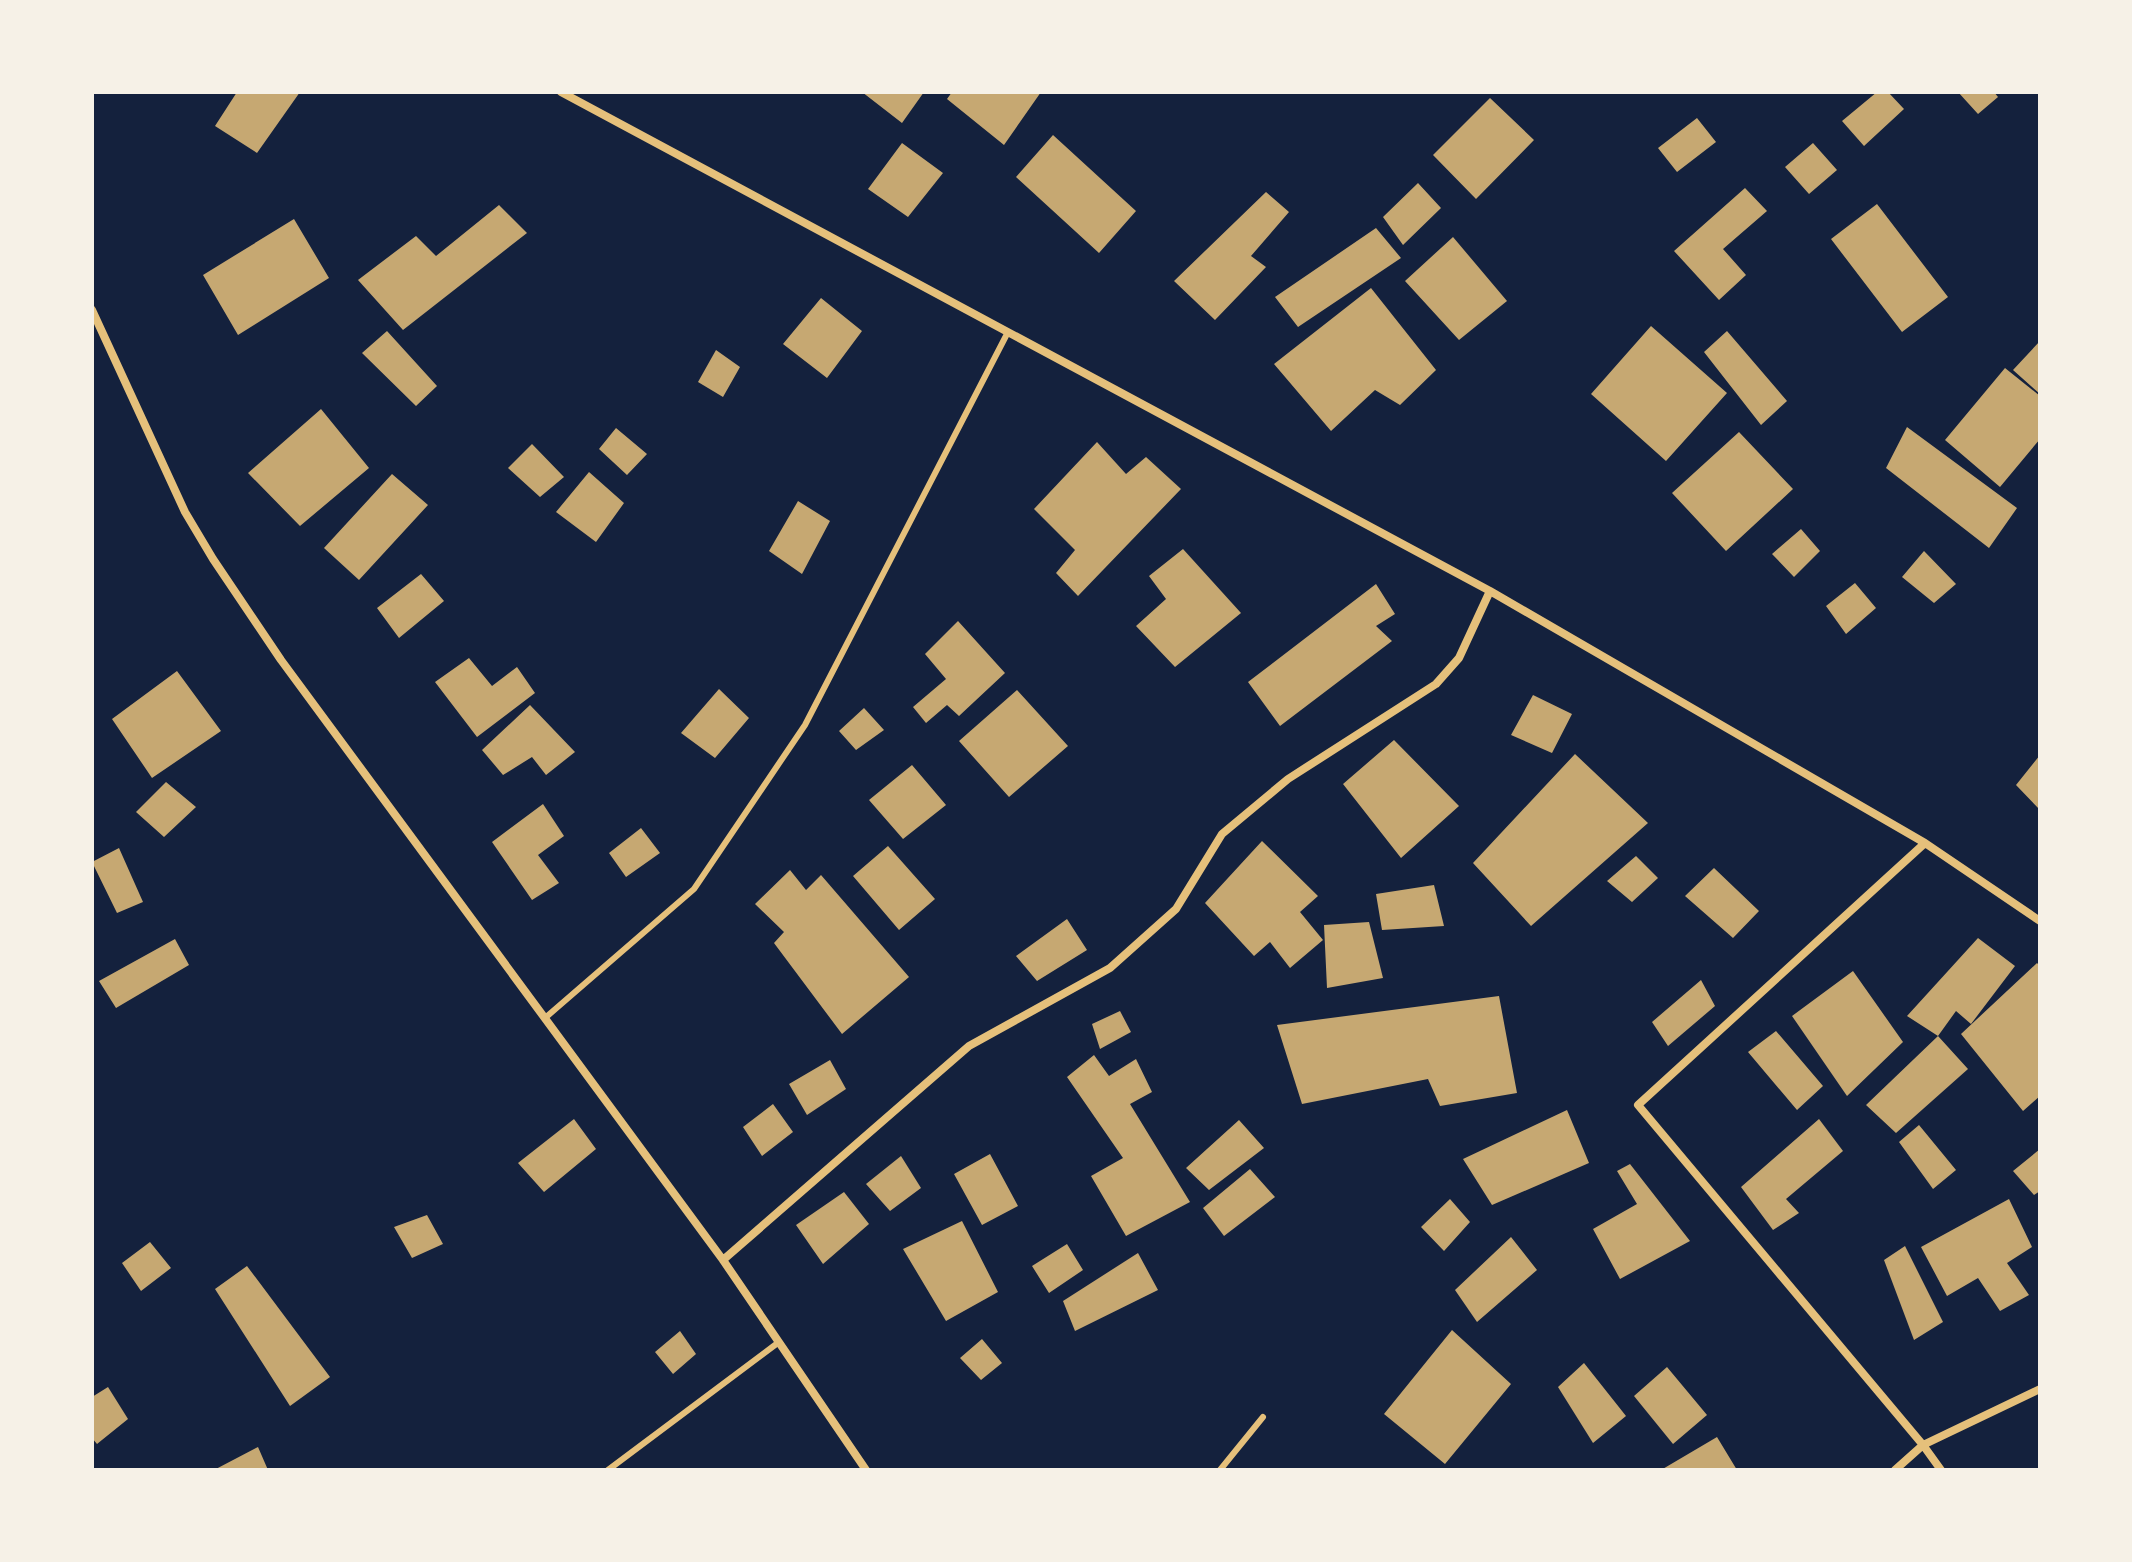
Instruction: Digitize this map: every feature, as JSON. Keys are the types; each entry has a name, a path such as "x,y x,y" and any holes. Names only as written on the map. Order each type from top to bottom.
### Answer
{"street":[{"path":"561,92 1490,591 1925,843 2040,921"},
{"path":"92,310 185,512 213,559 281,660 723,1260 866,1470"},
{"path":"723,1260 969,1046 1110,968 1176,909 1222,834 1288,779 1436,684 1459,658 1490,591"},
{"path":"1925,843 1638,1105 1941,1470"},
{"path":"1895,1470 1923,1445 2040,1389"}],"lane":[{"path":"545,1018 694,889 805,725 1008,332"},
{"path":"608,1470 779,1342"},
{"path":"1220,1470 1263,1417"}],"building":[{"path":"237,92 300,92 257,153 215,126"},
{"path":"862,92 924,92 902,123"},
{"path":"952,92 1041,92 1004,145 947,99"},
{"path":"1877,92 1888,92 1904,109 1864,146 1842,121"},
{"path":"1958,92 1994,92 1998,97 1978,114"},
{"path":"1490,98 1534,140 1476,199 1433,155"},
{"path":"1697,118 1716,142 1677,172 1658,148"},
{"path":"1053,135 1136,211 1099,253 1016,177"},
{"path":"902,143 943,173 908,217 868,189"},
{"path":"1813,143 1837,170 1809,194 1785,167"},
{"path":"1418,183 1441,208 1403,245 1383,217"},
{"path":"1745,188 1767,211 1723,249 1746,275 1719,300 1674,251"},
{"path":"1266,192 1289,212 1251,256 1266,267 1215,320 1174,281"},
{"path":"1877,204 1948,297 1902,332 1831,239"},
{"path":"499,205 527,233 403,330 358,280 416,236 436,256"},
{"path":"294,219 329,278 238,335 203,275"},
{"path":"1376,228 1401,258 1298,327 1275,297"},
{"path":"1453,237 1507,301 1459,340 1405,281"},
{"path":"1371,288 1436,370 1400,405 1375,390 1331,431 1274,364"},
{"path":"821,298 862,331 827,378 783,344"},
{"path":"1651,326 1727,393 1666,461 1591,394"},
{"path":"387,331 437,386 416,406 362,353"},
{"path":"1727,331 1787,401 1761,425 1704,352"},
{"path":"2040,341 2040,394 2013,370"},
{"path":"716,350 740,367 723,397 698,382"},
{"path":"2005,368 2040,396 2040,439 2000,487 1945,440"},
{"path":"321,409 369,468 300,526 248,473"},
{"path":"1907,427 2017,508 1989,548 1886,468"},
{"path":"616,428 647,454 627,475 599,449"},
{"path":"1739,432 1793,489 1726,551 1672,493"},
{"path":"1097,442 1126,474 1146,457 1181,489 1078,596 1056,573 1075,550 1034,509"},
{"path":"532,444 564,477 540,497 508,468"},
{"path":"589,472 624,503 596,542 556,512"},
{"path":"392,474 428,505 359,580 324,548"},
{"path":"798,501 830,521 802,574 769,551"},
{"path":"1801,529 1820,551 1794,577 1772,554"},
{"path":"1183,549 1241,613 1175,667 1136,626 1166,599 1149,576"},
{"path":"1924,551 1956,584 1934,603 1902,577"},
{"path":"421,574 444,601 399,638 377,608"},
{"path":"1855,583 1876,608 1846,634 1826,606"},
{"path":"1376,584 1395,614 1376,626 1392,641 1280,726 1248,682"},
{"path":"958,621 1005,673 959,716 947,705 926,723 913,707 946,679 925,654"},
{"path":"469,658 492,686 517,667 535,693 477,737 435,682"},
{"path":"177,671 221,731 152,778 112,719"},
{"path":"719,689 749,718 715,758 681,733"},
{"path":"1017,690 1068,746 1009,797 959,741"},
{"path":"1533,695 1572,714 1552,753 1511,735"},
{"path":"530,705 575,752 546,775 532,757 503,775 482,750"},
{"path":"864,708 884,730 856,750 839,731"},
{"path":"1394,740 1459,806 1401,858 1343,784"},
{"path":"1575,754 1648,823 1531,926 1473,863"},
{"path":"2040,755 2040,810 2016,785"},
{"path":"912,765 946,805 903,839 869,800"},
{"path":"166,782 196,807 164,837 136,812"},
{"path":"543,804 564,836 538,855 559,883 532,900 492,842"},
{"path":"641,828 660,853 626,877 609,853"},
{"path":"1262,841 1318,896 1300,912 1323,940 1290,968 1270,942 1254,956 1205,903"},
{"path":"888,846 935,899 899,930 853,876"},
{"path":"119,848 143,902 117,913 92,862"},
{"path":"1636,856 1658,878 1632,902 1607,881"},
{"path":"1714,868 1759,911 1733,938 1685,896"},
{"path":"790,870 806,890 821,875 909,977 842,1034 774,943 784,932 755,904"},
{"path":"1434,885 1444,926 1382,930 1376,894"},
{"path":"1067,919 1087,950 1037,981 1016,956"},
{"path":"1369,922 1383,978 1327,988 1324,925"},
{"path":"1978,938 2015,966 1971,1024 1956,1011 1938,1036 1907,1016"},
{"path":"175,939 189,965 116,1008 99,981"},
{"path":"2037,963 2040,966 2040,1096 2023,1111 1961,1034"},
{"path":"1853,971 1903,1042 1847,1096 1792,1016"},
{"path":"1701,980 1715,1006 1668,1046 1652,1022"},
{"path":"1499,996 1517,1093 1440,1106 1428,1079 1302,1104 1277,1025"},
{"path":"1120,1011 1131,1032 1100,1049 1092,1024"},
{"path":"1776,1031 1823,1086 1797,1110 1748,1052"},
{"path":"1938,1036 1968,1069 1896,1133 1866,1105"},
{"path":"1094,1055 1109,1076 1136,1059 1152,1092 1130,1104 1190,1202 1126,1236 1091,1176 1123,1158 1067,1077"},
{"path":"830,1060 846,1089 807,1115 789,1084"},
{"path":"773,1104 793,1132 762,1156 743,1127"},
{"path":"1567,1110 1589,1163 1492,1205 1463,1159"},
{"path":"574,1119 596,1149 544,1192 518,1163"},
{"path":"1819,1119 1843,1151 1786,1199 1799,1213 1773,1230 1741,1187"},
{"path":"1239,1120 1264,1148 1209,1190 1186,1168"},
{"path":"1919,1125 1956,1170 1933,1189 1899,1142"},
{"path":"2040,1149 2040,1191 2034,1195 2013,1171"},
{"path":"990,1154 1018,1206 982,1225 954,1174"},
{"path":"901,1156 921,1188 890,1211 866,1184"},
{"path":"1630,1164 1690,1241 1620,1279 1593,1229 1637,1204 1617,1171"},
{"path":"1250,1169 1275,1197 1224,1236 1203,1208"},
{"path":"844,1192 869,1224 823,1264 796,1225"},
{"path":"1450,1199 1470,1222 1444,1251 1421,1227"},
{"path":"2009,1199 2032,1247 2007,1263 2029,1295 2000,1311 1978,1278 1947,1296 1921,1247"},
{"path":"427,1215 443,1244 412,1258 394,1227"},
{"path":"962,1221 998,1292 946,1321 903,1249"},
{"path":"1511,1237 1537,1270 1477,1322 1455,1290"},
{"path":"150,1242 171,1268 141,1291 122,1263"},
{"path":"1067,1244 1083,1270 1049,1293 1032,1266"},
{"path":"1905,1246 1943,1322 1914,1340 1884,1260"},
{"path":"1138,1253 1158,1290 1075,1331 1063,1301"},
{"path":"247,1266 330,1377 290,1406 215,1289"},
{"path":"1452,1330 1511,1384 1445,1464 1384,1414"},
{"path":"680,1331 696,1354 673,1374 655,1352"},
{"path":"982,1339 1002,1363 981,1380 960,1358"},
{"path":"1584,1363 1626,1416 1593,1443 1558,1387"},
{"path":"1667,1367 1707,1415 1673,1444 1634,1396"},
{"path":"108,1387 128,1419 97,1444 92,1438 92,1397"},
{"path":"1717,1437 1737,1470 1661,1470"},
{"path":"258,1447 268,1470 214,1470"}]}
